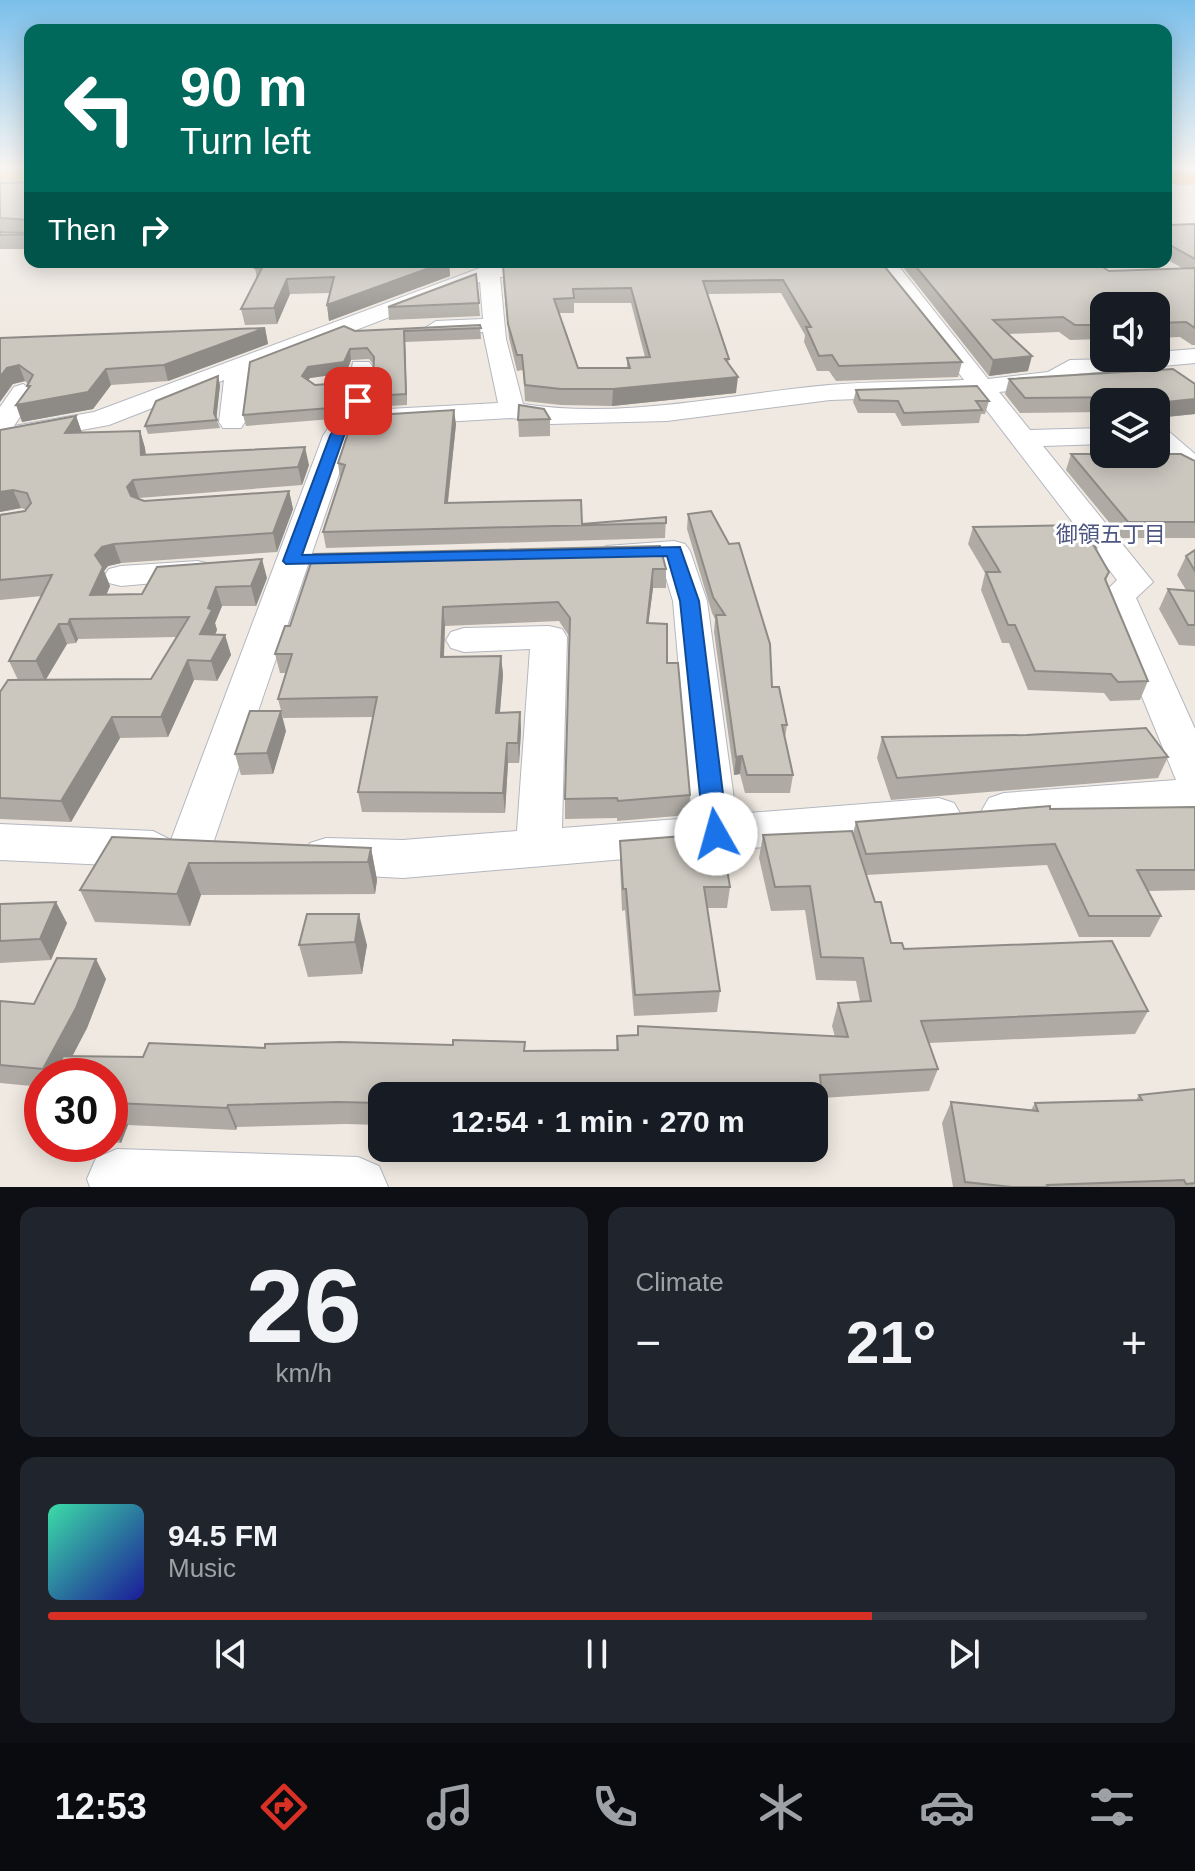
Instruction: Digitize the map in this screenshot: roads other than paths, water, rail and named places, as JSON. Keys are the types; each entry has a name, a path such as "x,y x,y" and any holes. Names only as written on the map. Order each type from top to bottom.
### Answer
{"street":[{"path":"0,437 100,419 329,332 484,268"},
{"path":"489,268 493,325 512,410"},
{"path":"526,268 564,270"},
{"path":"888,268 979,387 1026,438 1136,582 1118,596 1195,776"},
{"path":"255,335 493,325"},
{"path":"190,851 300,497 341,428 356,419 512,410 550,416 667,413 830,392 979,387 1055,379 1070,367 1195,356"},
{"path":"232,422 238,366"},
{"path":"333,384 360,375 356,419"},
{"path":"0,427 23,392"},
{"path":"1026,438 1090,436"},
{"path":"1170,447 1195,468"},
{"path":"583,555 674,551 690,601 716,834"},
{"path":"121,576 279,564"},
{"path":"464,640 549,637 539,847"},
{"path":"281,854 403,859 1195,795"},
{"path":"0,842 235,853"},
{"path":"117,1179 358,1187"}],"district":[{"name":"御領五丁目","path":"1111,534"}]}
